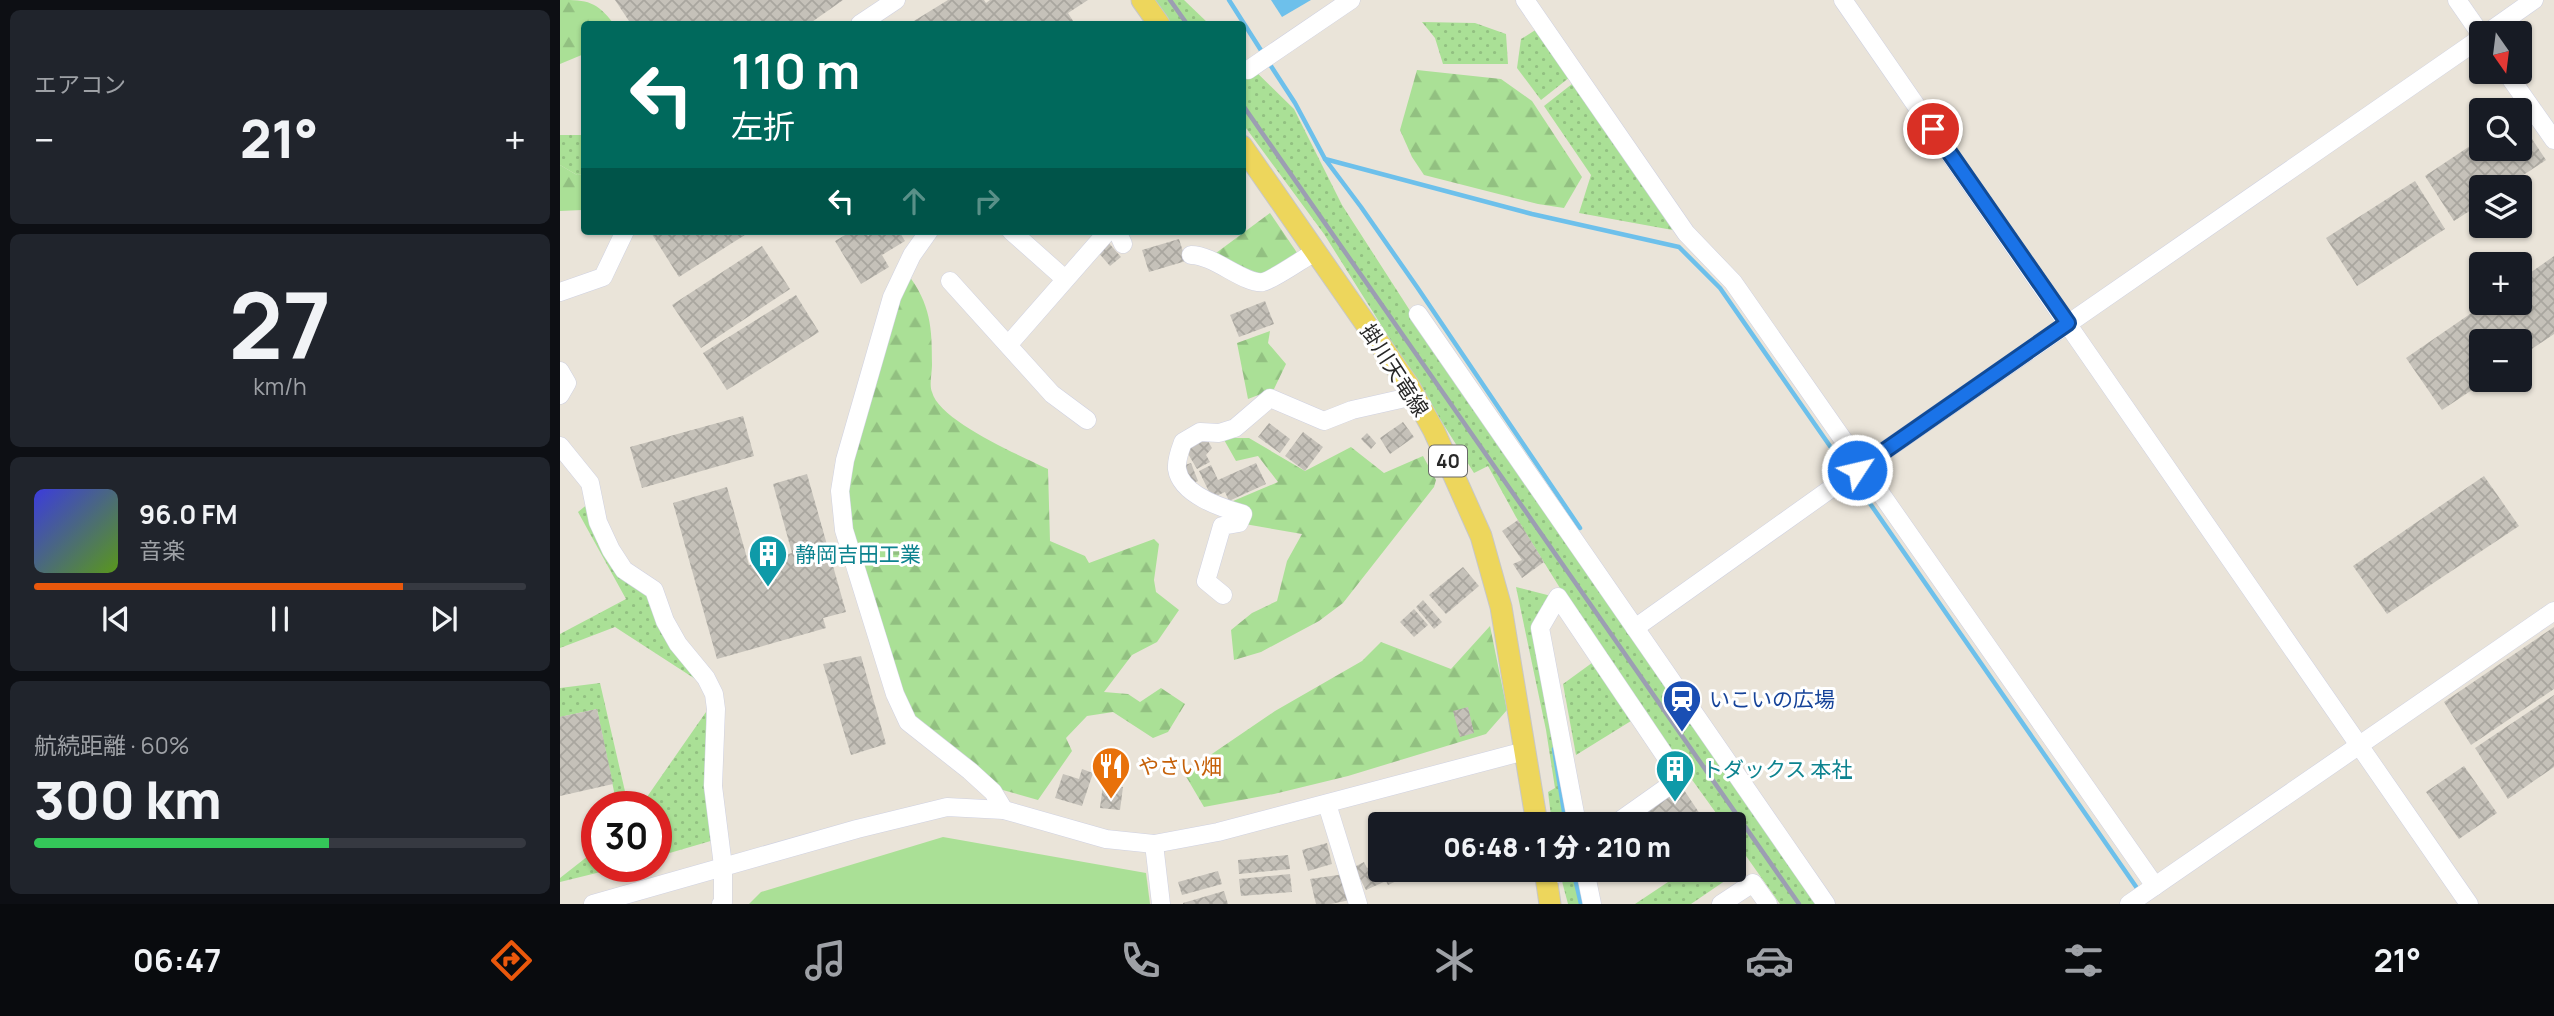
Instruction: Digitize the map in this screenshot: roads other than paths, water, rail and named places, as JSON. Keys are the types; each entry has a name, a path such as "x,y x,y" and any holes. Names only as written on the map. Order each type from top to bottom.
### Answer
{"main road":[{"path":"1142,0 1157,21"},
{"name":"掛川天竜線","path":"1246,152 1414,396 1434,431 1481,536 1501,607 1535,812"},
{"path":"1550,904 1554,882"}],"street":[{"path":"864,21 896,0"},
{"path":"1254,67 1351,0"},
{"path":"1525,0 1686,233 1732,282 2152,887"},
{"path":"1843,0 2469,904"},
{"path":"2457,0 2472,21"},
{"path":"2504,21 2534,0"},
{"path":"1635,628 1859,468 2469,45"},
{"path":"2515,84 2554,140"},
{"path":"560,292 603,277 623,235"},
{"path":"926,235 912,255 892,297 845,460 840,491 844,530 895,694 908,722 993,792 1004,810"},
{"path":"1016,235 1065,279"},
{"path":"1009,344 1104,235"},
{"path":"1191,256 1202,255 1253,281 1263,282 1318,257"},
{"path":"1262,292 1318,257"},
{"path":"950,281 1052,394 1087,420"},
{"path":"1418,314 1826,904"},
{"path":"560,371 567,383 560,395"},
{"path":"1223,595 1206,581 1222,526 1239,523 1243,514 1219,507 1190,489 1177,470 1178,454 1183,442 1200,432 1219,433 1235,428 1270,398 1324,421 1352,411 1414,396"},
{"path":"560,446 590,483 598,522 617,560 624,570 654,590 674,637 706,678 714,694 716,709 713,786 723,866 721,904"},
{"path":"1575,812 1539,628 1558,597 1680,778 1632,812"},
{"path":"2129,904 2554,611"},
{"path":"593,904 723,866 947,807 1004,810 1106,839 1154,844 1218,832 1525,751"},
{"path":"1327,804 1358,904"},
{"path":"1154,844 1161,904"},
{"path":"1587,882 1592,904"},
{"path":"1721,904 1753,883 1768,904"}],"water":[{"path":"1271,0 1311,0 1282,17"}],"waterway":[{"path":"1229,0 1242,21"},
{"path":"1246,27 1264,55"},
{"path":"1269,63 1295,103 1325,159 1417,287 1580,528"},
{"path":"1325,159 1532,214 1679,247 1720,288 1848,472"},
{"path":"1853,479 2139,891"},
{"path":"1554,749 1564,812"},
{"path":"1576,882 1581,904"}],"railway":[{"path":"1170,0 1185,21"},
{"path":"1246,110 1799,904"}],"place":[{"name":"静岡吉田工業","path":"768,588"},
{"name":"いこいの広場","path":"1682,733"},
{"name":"やさい畑","path":"1111,800"},
{"name":"トダックス 本社","path":"1675,803"}]}
